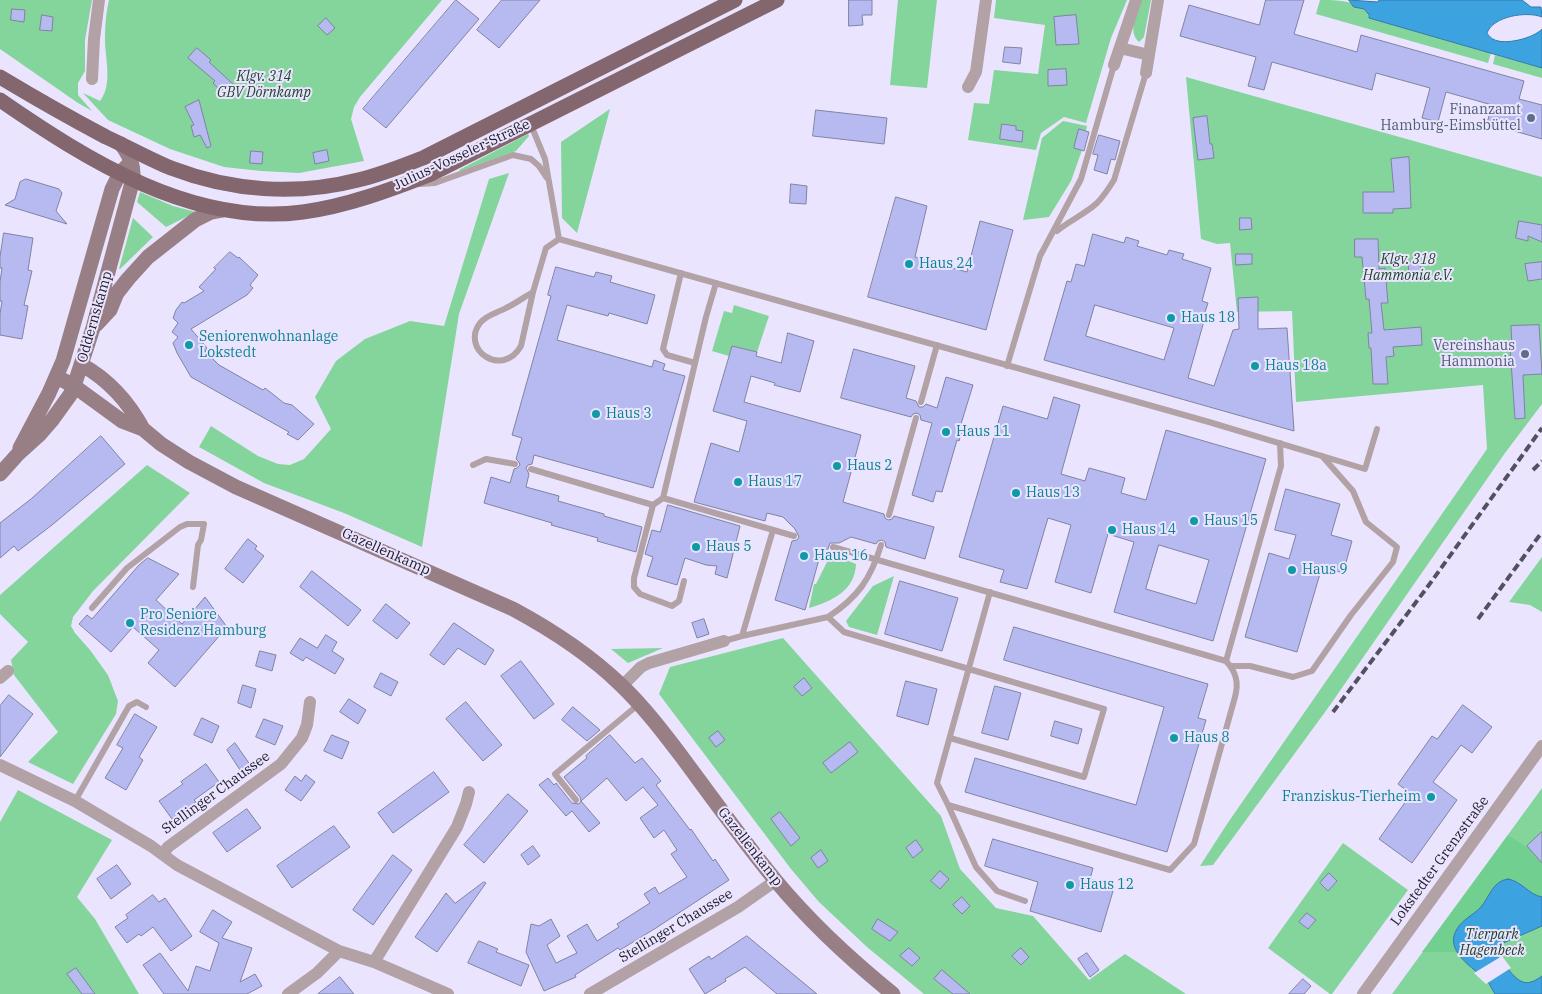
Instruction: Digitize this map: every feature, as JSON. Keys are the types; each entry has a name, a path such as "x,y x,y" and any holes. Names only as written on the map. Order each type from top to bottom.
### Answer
{"main road":[{"name":"Julius-Vosseler-Straße","path":"0,77 69,118 147,157 189,174 243,187 292,189 330,186 357,181 423,158 736,0"},
{"name":"Julius-Vosseler-Straße","path":"0,100 83,154 126,176 178,198 222,210 263,214 304,212 341,204 403,185 431,174 777,0"}],"street":[{"path":"92,79 94,39 100,0"},
{"path":"968,87 976,72 986,0"},
{"path":"1114,65 1136,0"},
{"path":"1146,73 1158,0"},
{"path":"1120,48 1149,55"},
{"name":"Oddernskamp","path":"0,474 39,435 62,408 74,386 82,365 93,328 126,176 132,162 121,144"},
{"path":"132,162 147,157"},
{"name":"Oddernskamp","path":"18,454 57,377 70,340 110,194 126,176"},
{"path":"93,328 110,310 118,293 128,279 148,257 195,220 211,212 222,210"},
{"path":"57,377 82,365"},
{"name":"Gazellenkamp","path":"82,365 95,372 115,389 133,409 143,429"},
{"name":"Gazellenkamp","path":"57,377 74,386 122,421 143,429 176,454 236,487 513,609 550,629 572,644 622,686 639,704 775,881 824,932 893,994"},
{"path":"622,686 641,667 649,663 724,642"},
{"name":"Stellinger Chaussee","path":"163,854 168,846 272,773 288,757 305,732 310,702"},
{"name":"Lokstedter Grenzstraße","path":"1363,994 1542,746"},
{"name":"Stellinger Chaussee","path":"2,768 75,801 224,892 339,951 374,962 448,994"},
{"path":"374,962 457,827 469,792"},
{"name":"Stellinger Chaussee","path":"590,994 738,907 775,881"},
{"path":"288,994 317,974 339,951"}],"lane":[{"path":"1007,366 1040,256 1081,179 1114,65"},
{"path":"1052,235 1096,204 1105,195 1114,180 1146,73"},
{"path":"530,124 545,159 559,239"},
{"path":"403,185 435,183 512,155 530,159 539,166 548,181"},
{"path":"559,239 1280,443 1365,469 1377,429"},
{"path":"533,292 507,308 484,318 479,323 476,329 475,341 483,356 494,361 500,361 512,357 521,346 533,292 546,248 559,239"},
{"path":"681,273 663,349 667,355 695,363"},
{"path":"684,581 679,601 672,606 640,594 634,587 634,578 653,505 663,498 706,317 716,283"},
{"path":"921,402 937,346"},
{"path":"889,515 916,418"},
{"path":"1226,661 1280,466 1280,443"},
{"path":"1231,666 1250,666 1293,677 1312,672 1351,616 1393,562 1397,547 1366,522 1353,491 1321,455"},
{"path":"473,465 486,459 515,464"},
{"path":"530,469 653,505"},
{"path":"663,498 794,536"},
{"path":"92,608 128,568 180,527 187,524 204,524 201,540 198,544 193,587"},
{"path":"742,636 773,530"},
{"path":"724,642 742,636 828,617 845,606 858,592 876,560 881,545"},
{"path":"833,547 1226,661 1236,676 1238,688 1194,844 1170,870 948,806"},
{"path":"990,592 937,783 976,868 997,890 1025,901"},
{"path":"828,617 844,632 1104,709 1084,777 950,738"},
{"path":"75,801 129,706 137,702 146,707"},
{"path":"576,800 554,774 639,704"}],"green space":[{"path":"0,0 92,0 85,40 85,71 78,83 78,95 92,111 0,49"},
{"name":"Klgv. 314 GBV Dörnkamp","path":"109,0 442,0 360,97 354,107 351,119 364,161 299,173 224,167 170,149 108,120 83,93 100,101 106,87 105,34"},
{"path":"898,0 937,0 927,88 890,85"},
{"path":"996,0 1127,0 1111,38 1086,123 1064,117 1041,133 1036,150 968,140 974,103 989,104 994,70 1038,74 1045,25 994,18"},
{"path":"1141,0 1151,0 1144,37 1139,42 1135,38 1133,27"},
{"path":"1320,0 1356,4 1366,12 1369,18 1491,53 1488,63 1316,14"},
{"path":"1495,55 1542,68 1542,78 1493,64"},
{"name":"Klgv. 318 Hammonia e.V.","path":"1186,77 1542,177 1542,404 1505,453 1328,708 1213,865 1200,866 1227,824 1487,449 1483,385 1296,402 1292,311 1237,312 1230,243 1217,244 1201,239"},
{"path":"610,109 577,233 562,218 561,142"},
{"path":"1063,121 1087,126 1081,153 1071,181 1049,217 1023,220 1042,138"},
{"path":"528,134 529,136 516,151 459,170"},
{"path":"509,173 459,314 422,547 344,513 264,483 199,447 211,426 258,456 278,464 290,465 304,459 331,429 315,397 336,361 365,339 410,321 444,326 489,179"},
{"path":"140,192 173,206 196,212 166,227 137,202"},
{"path":"133,218 153,237 119,269"},
{"path":"734,305 769,316 757,352 732,346 729,356 712,351 724,311 732,313"},
{"path":"147,465 190,493 93,591 73,617 71,626 108,675 118,701 116,714 73,784 28,762 58,732 14,675 11,660 28,642 0,614 0,595"},
{"path":"831,554 856,564 855,573 847,588 841,594 809,608 814,584 816,584"},
{"path":"1542,557 1542,612 1530,605 1509,602"},
{"path":"894,576 877,635 849,627 846,621 873,586"},
{"path":"783,638 941,816 960,869 996,908 1033,916 1089,980 1125,954 1186,994 924,994 867,947 819,902 791,869 659,694 670,667"},
{"path":"663,648 628,663 611,649"},
{"name":"Tierpark Hagenbeck","path":"1542,788 1542,994 1392,994"},
{"path":"18,790 112,840 77,897 95,919 139,994 0,994 0,822"},
{"path":"1508,835 1542,857 1542,897 1537,896 1519,882 1512,879 1503,880 1497,883 1479,909 1461,923 1454,945 1457,952 1422,952"},
{"path":"1343,843 1408,890 1332,994 1330,994 1268,948"}],"water":[{"path":"1349,0 1378,2 1379,0 1522,0 1531,7 1541,7 1542,17 1536,15 1511,16 1496,22 1487,33 1492,38 1504,42 1526,38 1542,29 1542,68 1369,18 1364,9 1354,7"},
{"path":"1508,879 1517,882 1533,894 1542,897 1542,926 1501,944 1498,954 1512,974 1521,981 1531,982 1542,976 1542,994 1495,994 1487,981 1462,958 1454,945 1454,937 1459,926 1480,908 1498,883"}],"pier":[{"path":"1502,956 1511,968 1486,984 1474,973"}],"building":[{"path":"456,0 479,19 386,128 363,109"},
{"path":"502,0 540,0 499,48 477,30"},
{"path":"849,0 872,0 872,15 862,15 863,25 849,26"},
{"path":"1266,0 1304,0 1294,34 1357,52 1361,35 1524,81 1519,99 1542,105 1542,139 1487,123 1492,105 1446,92 1438,122 1422,118 1430,88 1376,73 1372,90 1272,62 1264,90 1248,86 1256,57 1180,36 1189,5 1259,25"},
{"path":"12,9 25,10 24,22 11,20"},
{"path":"42,15 53,17 52,31 40,30"},
{"path":"1076,15 1079,44 1056,45 1054,17"},
{"path":"326,18 335,28 327,35 318,26"},
{"path":"1005,47 1022,48 1020,64 1003,62"},
{"path":"197,48 233,84 226,91 223,89 221,91 213,83 215,81 188,58"},
{"path":"1066,69 1067,85 1048,86 1048,70"},
{"path":"199,100 211,146 207,148 200,135 194,137 191,126 194,125 185,107"},
{"path":"816,110 887,118 884,144 813,136"},
{"path":"1207,116 1210,144 1212,144 1214,158 1198,160 1193,118"},
{"path":"1002,124 1016,126 1016,130 1023,131 1022,142 1000,139"},
{"path":"1079,129 1089,132 1084,151 1074,148"},
{"path":"1099,135 1120,141 1115,160 1111,159 1107,174 1094,170 1098,155 1093,154"},
{"path":"327,150 329,161 315,164 313,153"},
{"path":"251,151 263,152 262,164 250,163"},
{"path":"1409,157 1411,208 1393,209 1393,213 1363,213 1363,192 1394,192 1391,159"},
{"path":"26,179 59,189 62,193 56,211 67,224 5,205 15,199 20,182"},
{"path":"791,184 807,186 806,204 790,203"},
{"name":"Haus 24","path":"896,197 927,206 915,257 967,272 980,221 1013,230 986,330 868,297"},
{"path":"1240,218 1251,218 1252,229 1240,230"},
{"path":"1519,221 1542,225 1542,242 1528,236 1528,241 1516,238"},
{"path":"4,233 33,238 28,270 32,271 24,305 28,306 22,339 0,335 2,301 0,301 0,282 2,268 0,268 0,257"},
{"name":"Haus 18","path":"1093,234 1124,243 1126,237 1139,241 1137,246 1167,255 1169,250 1184,254 1182,259 1211,268 1202,301 1208,303 1188,378 1214,386 1233,330 1239,329 1238,298 1258,297 1258,329 1287,328 1294,431 1044,360 1067,281 1071,282 1076,264 1084,266","holes":["1095,305 1174,328 1164,360 1086,336"]},
{"path":"1355,239 1378,239 1379,269 1385,268 1388,303 1381,303 1384,330 1421,327 1422,345 1393,347 1394,356 1386,357 1388,384 1373,384 1371,348 1369,348 1368,333 1372,333 1369,299 1366,299 1362,257 1355,257"},
{"name":"Seniorenwohnanlage Lokstedt","path":"230,252 239,257 258,275 250,285 253,288 247,295 191,329 207,348 205,351 219,365 263,390 265,388 284,403 292,405 314,424 298,440 287,434 289,432 191,377 173,343 178,337 172,332 178,323 173,318 176,310 182,302 184,303 204,291 199,287"},
{"path":"1236,254 1252,254 1252,264 1236,265"},
{"path":"1420,261 1421,273 1409,274 1408,262"},
{"path":"1542,262 1542,279 1528,281 1525,264"},
{"name":"Haus 3","path":"556,267 594,277 596,272 612,276 610,282 655,295 647,324 609,313 608,316 567,305 557,340 652,367 654,360 665,364 663,370 685,376 653,488 534,455 532,464 526,468 529,474 526,487 559,496 558,501 642,527 636,552 597,541 598,538 551,525 552,523 484,503 491,477 510,483 514,469 520,465 516,459 522,438 512,435 551,296 548,295"},
{"path":"1539,325 1542,374 1523,375 1525,418 1515,419 1510,347 1512,347 1511,326"},
{"path":"788,333 814,341 800,392 751,376 744,402 861,435 843,502 884,514 888,520 894,516 934,527 925,559 886,547 885,542 882,540 876,544 851,537 839,543 830,543 828,549 821,552 805,610 775,600 792,541 797,540 799,537 795,529 783,517 767,513 765,521 694,502 711,443 739,452 747,421 713,411 732,346 757,352 756,356 781,363"},
{"path":"854,349 915,366 906,398 916,401 919,407 923,407 926,404 937,408 946,377 973,385 961,424 964,425 959,441 957,440 942,492 936,491 933,502 912,495 932,423 921,420 920,415 917,413 911,417 841,398"},
{"path":"1054,397 1080,405 1061,474 1085,481 1089,468 1125,478 1121,493 1146,500 1166,430 1266,459 1213,641 1114,612 1134,542 1108,534 1091,593 1055,582 1071,525 1048,518 1027,589 1000,582 1004,570 959,557 1003,406 1047,419","holes":["1159,545 1209,560 1196,604 1146,589"]},
{"path":"101,436 125,464 18,551 14,546 0,558 0,523 31,499"},
{"name":"Haus 9","path":"1286,489 1340,504 1331,535 1352,541 1343,573 1322,567 1297,652 1245,637 1269,553 1289,559 1296,535 1275,530"},
{"name":"Haus 5","path":"668,505 740,526 727,578 715,574 717,566 706,565 685,558 677,585 647,576 653,557 645,554 652,530 660,532"},
{"path":"248,539 257,546 255,549 264,556 243,583 225,569"},
{"name":"Pro Seniore Residenz Hamburg","path":"148,558 179,574 156,600 182,624 205,597 227,627 175,687 148,663 159,650 133,627 111,652 79,624 87,615 92,619 139,565"},
{"path":"312,571 361,610 348,626 300,587"},
{"path":"900,581 958,598 942,651 885,634"},
{"path":"386,604 410,623 397,639 373,621"},
{"path":"704,619 709,634 697,638 692,623"},
{"path":"454,623 494,650 485,665 458,648 444,665 430,655"},
{"name":"Haus 8","path":"1014,627 1208,684 1198,718 1206,720 1167,852 965,792 975,758 1136,805 1164,707 1004,660"},
{"path":"326,635 337,642 332,651 344,659 335,674 306,657 303,661 290,653 300,638 317,648"},
{"path":"260,651 276,655 272,671 256,666"},
{"path":"521,661 554,704 534,719 501,676"},
{"path":"381,673 398,682 391,696 374,687"},
{"path":"804,678 812,688 802,696 794,687"},
{"path":"906,681 937,689 928,725 897,716"},
{"path":"243,685 256,689 251,708 238,703"},
{"path":"995,686 1021,693 1008,740 982,733"},
{"path":"9,695 33,714 0,757 0,706"},
{"path":"349,699 366,710 358,724 340,712"},
{"path":"466,702 502,745 483,761 446,719"},
{"name":"Franziskus-Tierheim","path":"1463,705 1492,727 1472,753 1461,745 1433,782 1457,800 1412,863 1379,839 1411,794 1398,784 1432,736 1437,739"},
{"path":"573,707 600,730 587,741 562,720"},
{"path":"135,714 157,727 139,757 143,760 126,790 105,778 123,748 117,745"},
{"path":"202,718 219,726 212,743 194,735"},
{"path":"264,719 283,726 275,745 256,737"},
{"path":"1055,721 1082,729 1078,744 1051,736"},
{"path":"718,731 725,740 716,747 709,738"},
{"path":"332,735 349,742 342,759 324,751"},
{"path":"610,735 635,763 642,758 661,781 656,785 691,829 713,861 715,859 729,880 656,928 620,950 618,948 575,975 576,977 544,991 526,952 531,924 539,926 551,919 560,936 547,945 556,963 577,953 567,936 587,924 597,941 619,927 617,924 650,903 644,894 655,887 659,894 687,877 671,854 677,850 664,830 654,838 640,818 658,805 643,787 626,801 607,778 581,801 564,777"},
{"path":"850,742 858,752 831,773 823,763"},
{"path":"235,743 251,766 242,773 227,750"},
{"path":"206,764 219,782 172,819 159,801"},
{"path":"434,772 449,792 393,833 378,813"},
{"path":"306,775 315,782 301,801 285,790 295,776 301,781"},
{"path":"548,778 554,785 556,783 572,803 579,804 581,801 600,823 589,832 572,811 566,816 539,785"},
{"path":"508,794 528,811 484,863 464,845"},
{"path":"247,809 261,828 227,852 213,833"},
{"path":"780,812 800,838 791,846 771,819"},
{"path":"334,826 350,847 292,888 277,866"},
{"path":"1542,832 1542,863 1527,846"},
{"name":"Haus 12","path":"993,839 1093,868 1090,879 1104,883 1102,888 1113,891 1101,932 1030,911 1038,882 985,866"},
{"path":"916,840 923,850 913,858 906,848"},
{"path":"533,846 540,856 528,865 521,855"},
{"path":"821,850 828,861 818,868 811,858"},
{"path":"393,855 412,870 373,925 353,910"},
{"path":"117,865 131,884 111,899 97,879"},
{"path":"940,871 949,879 940,889 931,881"},
{"path":"1329,873 1337,881 1328,891 1320,883"},
{"path":"484,882 486,883 437,952 415,937 446,893 455,903"},
{"path":"153,895 159,902 165,898 192,936 171,951 153,927 127,943 115,927 128,918 126,915"},
{"path":"962,897 970,906 962,914 953,905"},
{"path":"213,910 232,922 222,938 252,948 240,982 255,974 262,986 247,994 164,994 143,965 160,953 188,991 196,966 210,971 219,943 200,932"},
{"path":"1307,913 1316,920 1308,929 1299,922"},
{"path":"878,919 898,932 890,941 872,929"},
{"path":"747,936 817,994 777,994 745,967 705,994 689,969 709,956 711,959"},
{"path":"479,941 498,949 496,952 529,965 521,986 468,963"},
{"path":"909,948 920,958 912,966 900,956"},
{"path":"1021,948 1029,957 1021,965 1012,956"},
{"path":"1087,953 1099,970 1090,977 1078,959"},
{"path":"76,968 95,994 82,994 67,974"},
{"path":"942,970 970,994 953,994 934,979"},
{"path":"340,977 354,994 318,994"},
{"path":"1303,979 1311,986 1304,994 1289,994"}],"railway":[{"path":"1333,712 1426,589 1542,428"},
{"path":"1533,470 1542,461"},
{"path":"1478,619 1542,532"}],"place":[{"name":"Finanzamt Hamburg-Eimsbüttel","path":"1531,118"},
{"name":"Haus 24","path":"909,264"},
{"name":"Haus 18","path":"1171,318"},
{"name":"Seniorenwohnanlage Lokstedt","path":"189,345"},
{"name":"Vereinshaus Hammonia","path":"1525,354"},
{"name":"Haus 18a","path":"1255,366"},
{"name":"Haus 3","path":"596,414"},
{"name":"Haus 11","path":"946,432"},
{"name":"Haus 2","path":"837,466"},
{"name":"Haus 17","path":"738,482"},
{"name":"Haus 13","path":"1016,493"},
{"name":"Haus 15","path":"1194,521"},
{"name":"Haus 14","path":"1112,530"},
{"name":"Haus 5","path":"696,547"},
{"name":"Haus 16","path":"804,556"},
{"name":"Haus 9","path":"1292,570"},
{"name":"Pro Seniore Residenz Hamburg","path":"130,623"},
{"name":"Haus 8","path":"1174,738"},
{"name":"Franziskus-Tierheim","path":"1431,797"},
{"name":"Haus 12","path":"1070,885"}]}
